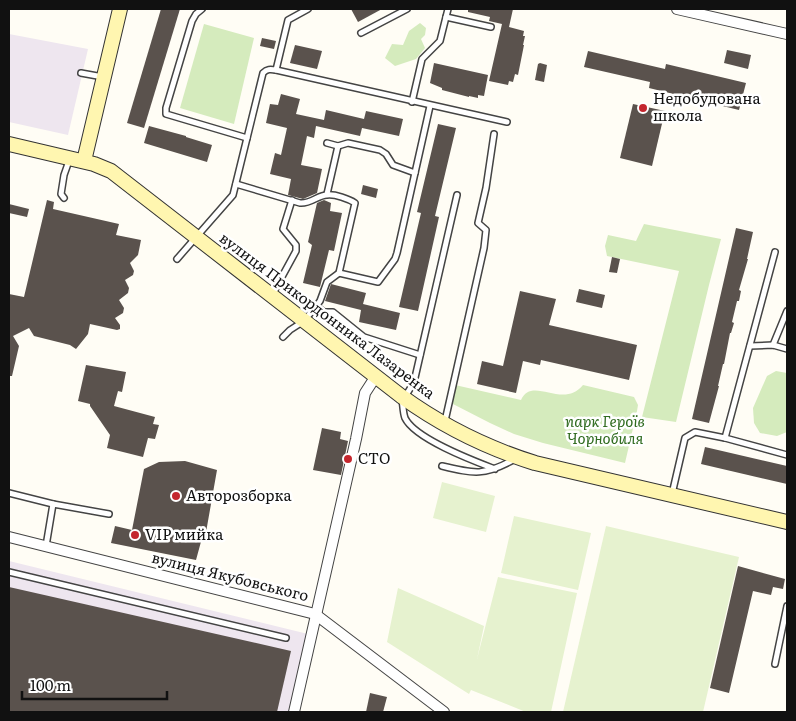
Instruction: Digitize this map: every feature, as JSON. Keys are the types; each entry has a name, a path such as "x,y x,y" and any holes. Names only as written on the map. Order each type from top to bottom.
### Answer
{"street":[{"path":"77,160 104,77 120,9"},
{"path":"677,9 787,34"},
{"name":"вулиця Прикордонника Лазаренка","path":"9,144 77,160 111,171 402,397 475,440 518,458 787,522"},
{"path":"294,712 365,393 376,376"},
{"name":"вулиця Якубовського","path":"9,537 315,614 444,712"}],"lane":[{"path":"202,9 192,21 166,108 166,114 247,138"},
{"path":"276,70 288,20 308,9"},
{"path":"361,33 407,9"},
{"path":"412,102 422,60 440,41 448,9"},
{"path":"446,17 491,27"},
{"path":"177,259 231,197 265,70 276,70 507,122"},
{"path":"81,73 104,77"},
{"path":"339,273 378,282 390,265 397,252 430,106"},
{"path":"445,424 484,248 486,230 478,222 486,188 494,134"},
{"path":"327,143 338,146 348,143 384,151 393,165 415,173"},
{"path":"327,194 338,146"},
{"path":"64,198 62,194 64,175 77,160"},
{"path":"236,184 305,203 327,194 355,203 339,273 327,282 320,301 304,321 283,337"},
{"path":"457,195 413,386 402,397 405,419 418,432 440,446 496,469"},
{"path":"272,295 296,251 296,245 283,228 292,200"},
{"path":"725,438 775,252"},
{"path":"316,306 324,312 332,312 364,337 420,355"},
{"path":"774,344 786,310"},
{"path":"750,346 774,344 787,349"},
{"path":"672,495 685,438 695,432 787,455"},
{"path":"442,466 472,473 496,469 518,458"},
{"path":"9,493 53,504 109,514"},
{"path":"46,546 53,504"},
{"path":"9,572 286,638"},
{"path":"775,664 787,606"}],"shaded area":[{"path":"9,34 88,49 68,135 9,122"},
{"path":"9,561 312,635 292,712 9,712"}],"green space":[{"path":"420,23 426,28 425,35 421,39 425,48 416,59 395,66 385,58 392,44 403,45 409,31"},
{"path":"204,24 254,38 234,124 180,108"},
{"path":"644,224 721,239 676,422 642,417 679,271 607,256 605,246 608,235 636,241"},
{"path":"776,371 787,373 787,432 777,436 760,433 754,423 753,408 767,376"},
{"name":"парк Героїв Чорнобиля","path":"455,385 521,400 526,393 533,391 566,394 575,392 583,385 634,397 638,405 625,463 543,443 514,434 490,423 451,403"},
{"path":"442,482 495,496 486,532 433,518"},
{"path":"514,516 591,533 578,590 501,573"},
{"path":"606,526 739,557 703,712 563,712"},
{"path":"498,577 577,593 551,712 526,712 471,690 469,694 387,642 398,588 484,626 477,659"}],"building":[{"path":"161,9 180,9 144,128 127,123"},
{"path":"351,9 382,9 358,22"},
{"path":"468,9 513,9 509,27 524,31 523,36 525,36 518,75 515,74 513,82 509,81 508,85 489,81 502,24 489,21 490,17 468,12"},
{"path":"262,38 276,41 274,49 260,46"},
{"path":"295,45 322,51 317,69 290,63"},
{"path":"727,50 751,55 748,69 724,63"},
{"name":"Недобудована школа","path":"588,51 665,69 666,64 746,83 739,110 649,88 650,82 584,67"},
{"path":"434,63 488,75 484,96 478,95 478,98 469,97 442,90 442,88 430,83"},
{"path":"538,64 547,65 544,82 535,80"},
{"path":"281,94 300,99 296,114 324,120 326,110 364,119 366,111 403,119 399,136 362,128 360,136 316,126 314,138 307,136 301,165 322,169 317,193 303,199 288,195 291,179 270,174 275,153 281,155 287,128 266,123 270,104 278,105"},
{"path":"633,104 665,111 652,166 620,158"},
{"path":"438,124 456,128 435,216 439,217 418,311 399,307 421,213 417,212"},
{"path":"149,126 212,145 207,162 144,143"},
{"path":"363,185 378,189 376,198 361,194"},
{"path":"47,200 54,202 53,209 119,224 116,235 141,240 138,255 130,263 134,271 133,275 125,280 129,288 128,293 119,300 124,308 123,313 115,318 120,325 120,329 90,324 88,334 76,349 70,345 34,336 29,328 13,336 19,346 12,376 9,376 9,294 24,297"},
{"path":"324,200 331,203 330,211 342,213 334,251 329,250 320,287 303,283 312,245 308,242 317,203"},
{"path":"9,204 29,209 27,217 9,213"},
{"path":"736,228 753,232 739,290 741,291 739,301 737,301 732,322 734,323 709,423 692,419"},
{"path":"612,257 620,259 617,273 609,272"},
{"path":"331,284 366,293 363,304 400,313 396,330 359,322 361,310 325,301"},
{"path":"579,289 605,295 602,308 576,302"},
{"path":"520,291 556,299 549,325 637,345 629,380 541,360 540,365 523,361 516,393 477,384 482,361 503,366"},
{"path":"86,365 126,372 122,392 118,391 114,406 155,417 153,424 159,425 155,439 148,438 143,457 107,448 110,435 90,404 78,401"},
{"path":"322,428 341,432 340,439 348,441 341,475 313,470"},
{"path":"705,447 787,466 787,484 701,464"},
{"name":"Авторозборка","path":"185,461 217,470 205,538 202,538 196,560 111,543 115,526 132,530 144,469 159,462"},
{"path":"738,566 785,579 783,589 773,587 771,595 753,591 729,693 710,688"},
{"path":"9,587 291,651 277,712 9,712"},
{"path":"370,693 387,697 383,712 366,712"}],"place":[{"name":"Недобудована школа","path":"643,108"},
{"name":"СТО","path":"348,459"},
{"name":"Авторозборка","path":"176,496"},
{"name":"VIP мийка","path":"135,535"}]}
